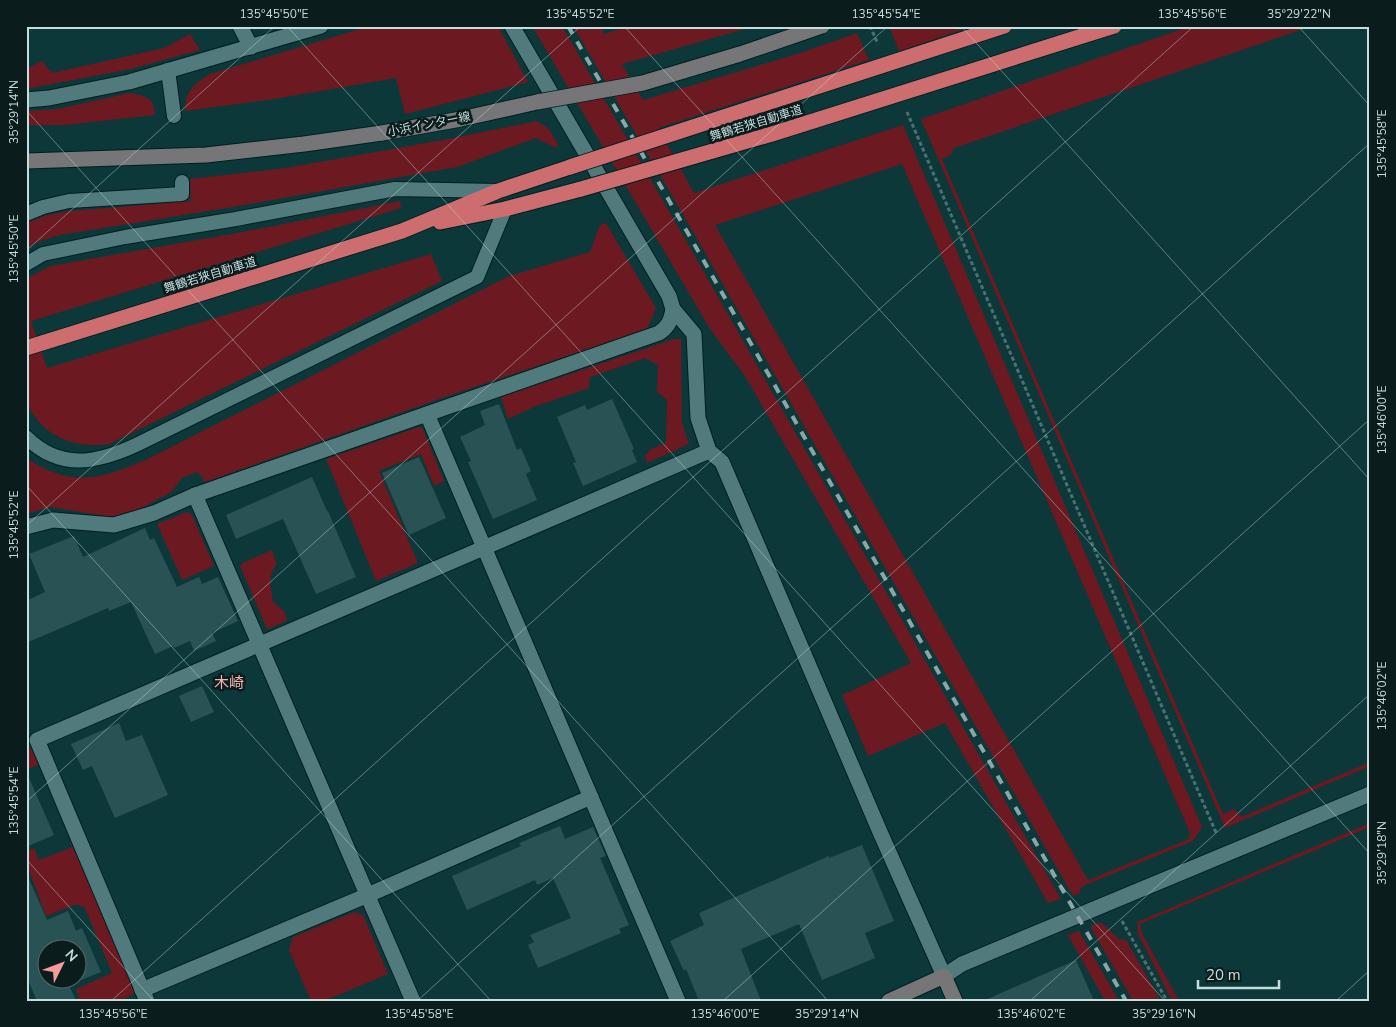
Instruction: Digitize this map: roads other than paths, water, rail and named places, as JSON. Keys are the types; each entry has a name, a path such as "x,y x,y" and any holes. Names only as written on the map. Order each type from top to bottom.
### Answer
{"highway":[{"name":"舞鶴若狭自動車道","path":"26,348 402,230 498,191 1004,26"},
{"name":"舞鶴若狭自動車道","path":"402,230 505,209 581,189 772,134 1114,26"}],"main road":[{"name":"小浜インター線","path":"26,161 206,155 382,133 643,82 740,54 822,26"},
{"path":"889,1001 944,976 955,1001"}],"street":[{"path":"240,26 251,46"},
{"path":"26,100 49,98 130,82 321,26"},
{"path":"512,26 669,296 673,309 694,334 698,418 710,451 722,462 880,832 944,976 962,964 1370,794"},
{"path":"26,527 53,520 114,525 154,513 195,495 659,333 666,328 671,320 673,309"},
{"path":"427,414 678,1001"},
{"path":"591,797 145,995 32,739 260,644 710,451"},
{"path":"195,495 414,1001"}],"lane":[{"path":"168,70 174,116"},
{"path":"26,214 43,207 69,202 182,194 182,182"},
{"path":"26,264 43,254 125,237 236,219 395,188 498,191"},
{"path":"26,437 49,455 71,461 93,461 114,456 478,277 505,209"}],"railway":[{"path":"568,26 1126,1001"}],"district":[{"name":"木崎","path":"229,683"}]}
